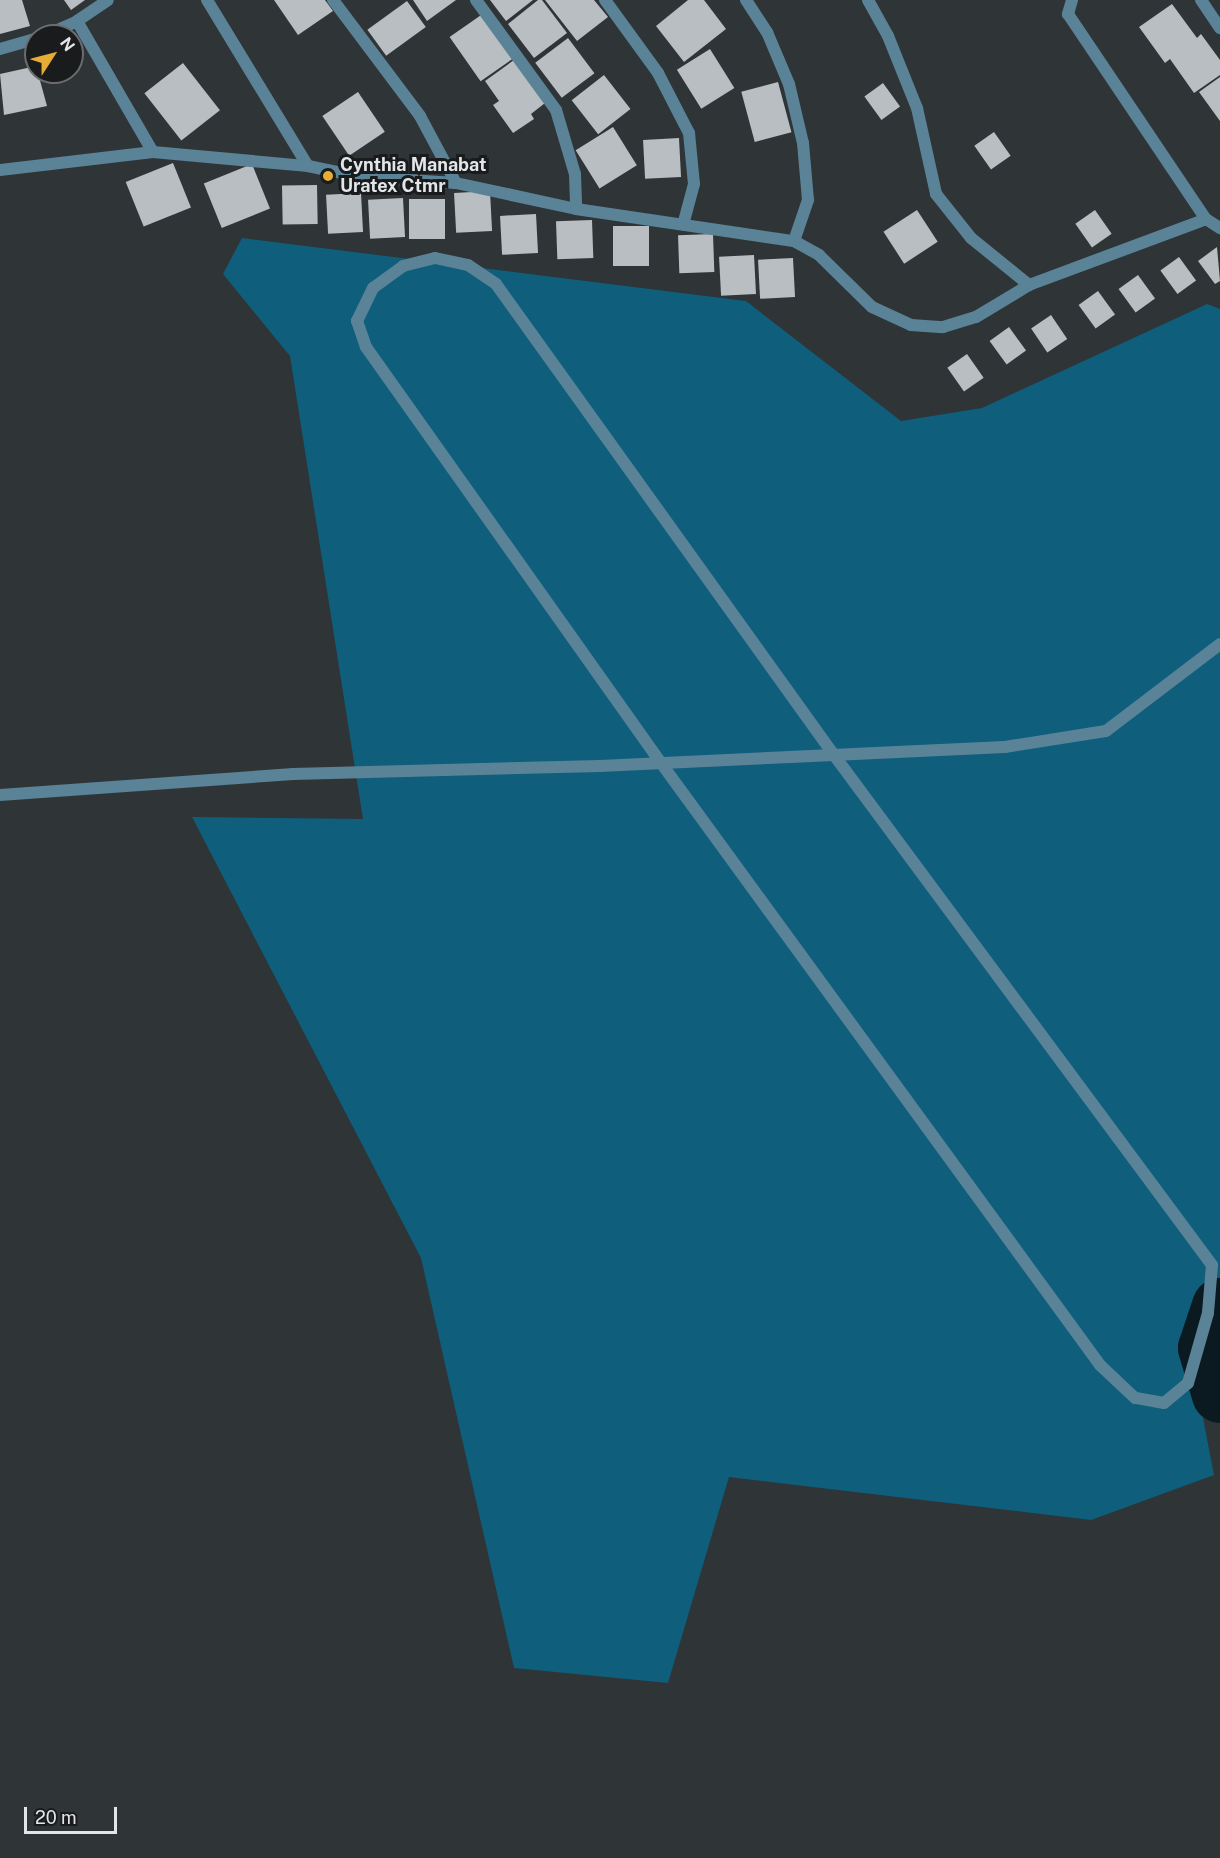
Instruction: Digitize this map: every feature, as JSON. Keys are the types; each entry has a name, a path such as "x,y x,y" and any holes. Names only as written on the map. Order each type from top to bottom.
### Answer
{"street":[{"path":"70,24 108,0"},
{"path":"207,0 308,166"},
{"path":"333,0 420,116 456,183"},
{"path":"476,0 556,110 573,165 576,209"},
{"path":"605,0 658,73 689,133 694,184 683,225"},
{"path":"746,0 767,32 789,84 803,143 807,200 794,241"},
{"path":"868,0 888,36 917,108 936,194 971,238 1029,285"},
{"path":"1072,0 1068,14 1206,219 1220,228"},
{"path":"1201,0 1220,28"},
{"path":"77,21 153,152"},
{"path":"0,49 24,42"},
{"path":"0,170 153,152 308,166 361,177 456,183 576,209 794,241 819,255 872,307 911,325 943,327 975,317 1029,285 1206,219"},
{"path":"419,260 452,260 468,265 496,284 834,755 1212,1265 1208,1313 1188,1383 1164,1403 1135,1398 1100,1365 661,763 366,347 357,321 363,304 386,275 402,266 419,260"},
{"path":"0,795 293,774 661,763 1005,747 1106,731 1220,644"}],"shaded area":[{"path":"242,238 746,301 901,421 982,408 1207,304 1220,309 1220,1281 1197,1387 1214,1475 1091,1520 729,1477 668,1683 514,1668 421,1258 192,817 363,819 290,356 223,274"}],"building":[{"path":"0,0 22,0 29,24 0,34"},
{"path":"64,0 85,0 71,10"},
{"path":"274,0 325,0 333,11 298,35"},
{"path":"413,0 456,0 427,21"},
{"path":"490,0 533,0 506,21"},
{"path":"538,0 542,0 567,33 534,58 508,24"},
{"path":"545,0 594,0 608,17 577,41"},
{"path":"688,0 704,0 726,29 684,62 656,26"},
{"path":"407,1 426,27 386,56 367,30"},
{"path":"1172,4 1197,38 1201,34 1220,60 1220,75 1194,93 1170,59 1165,63 1139,27"},
{"path":"484,13 515,57 481,81 450,37"},
{"path":"568,38 594,73 562,98 535,63"},
{"path":"710,49 734,88 701,109 677,70"},
{"path":"514,60 545,103 531,114 534,119 513,133 493,105 499,101 485,81"},
{"path":"183,63 220,110 181,140 144,93"},
{"path":"24,69 24,84 41,84 47,106 4,115 0,74"},
{"path":"604,75 630,109 598,134 572,100"},
{"path":"1220,77 1220,121 1199,92"},
{"path":"778,82 791,132 755,142 741,92"},
{"path":"883,83 900,106 881,120 864,97"},
{"path":"358,92 385,132 349,156 322,116"},
{"path":"613,127 637,165 600,188 576,150"},
{"path":"994,132 1011,156 991,170 974,146"},
{"path":"679,138 681,177 645,179 643,140"},
{"path":"173,163 191,208 144,227 126,182"},
{"path":"252,164 270,209 222,228 204,183"},
{"path":"317,185 318,224 283,225 282,186"},
{"path":"490,191 492,231 456,233 454,193"},
{"path":"361,193 363,232 328,234 326,195"},
{"path":"403,198 405,237 370,239 368,200"},
{"path":"409,199 445,199 445,239 409,239"},
{"path":"917,210 938,242 904,264 883,232"},
{"path":"1095,210 1112,234 1092,248 1075,224"},
{"path":"536,214 538,253 502,255 500,216"},
{"path":"592,220 593,258 557,259 556,221"},
{"path":"613,226 649,226 649,266 613,266"},
{"path":"713,234 714,272 679,273 678,235"},
{"path":"1217,247 1220,281 1215,284 1198,261"},
{"path":"754,255 756,294 721,296 719,257"},
{"path":"1179,257 1196,280 1177,294 1160,271"},
{"path":"793,258 795,297 760,299 758,260"},
{"path":"1138,275 1155,298 1136,313 1119,289"},
{"path":"1098,291 1115,314 1096,329 1079,305"},
{"path":"1051,315 1067,339 1047,352 1031,328"},
{"path":"1009,327 1026,350 1007,365 990,341"},
{"path":"967,354 984,378 964,392 947,368"}],"waterway":[{"path":"1220,1306 1206,1348 1220,1395"}],"place":[{"name":"Cynthia Manabat Uratex Ctmr","path":"328,176"}]}
